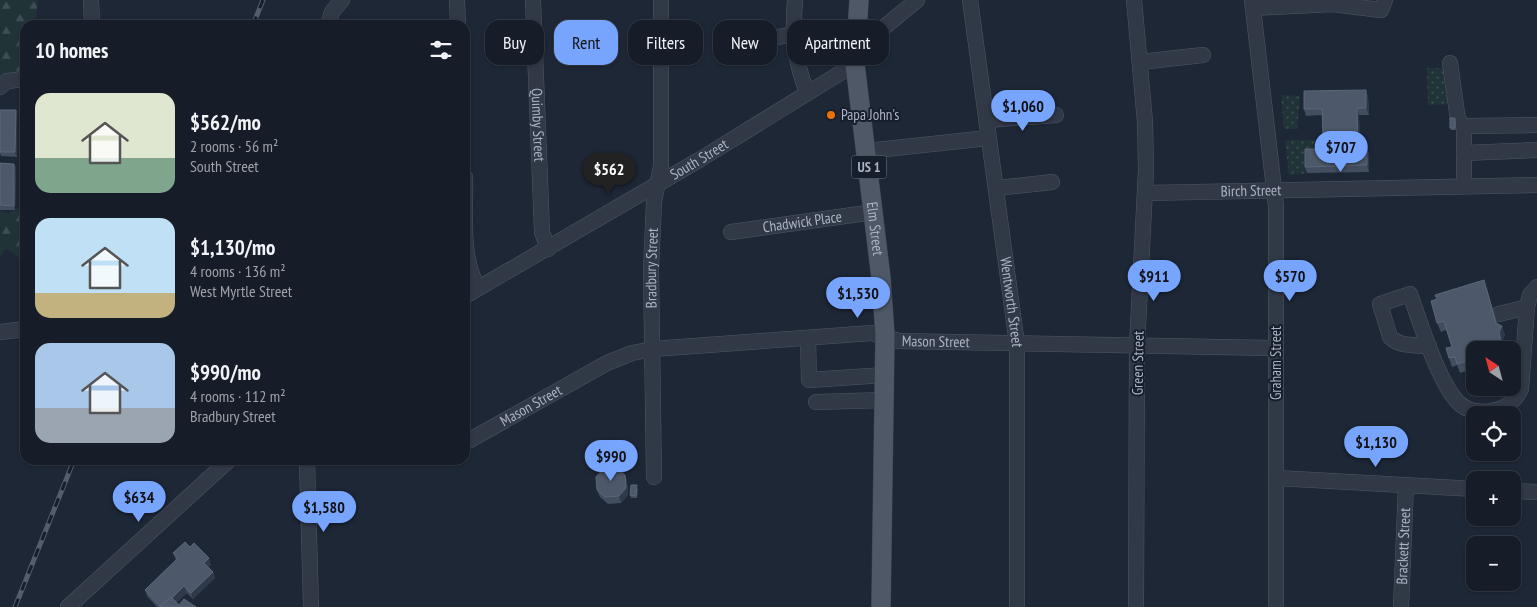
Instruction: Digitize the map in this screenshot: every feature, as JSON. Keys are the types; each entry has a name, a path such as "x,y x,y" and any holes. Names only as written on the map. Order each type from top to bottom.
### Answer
{"main road":[{"name":"Elm Street","path":"858,20 859,0"},
{"name":"Elm Street","path":"856,65 874,212 885,335 881,607"}],"street":[{"path":"91,0 92,20"},
{"path":"330,20 332,12 342,0"},
{"path":"457,0 458,20"},
{"name":"Quimby Street","path":"533,0 542,232 548,249"},
{"name":"Bradbury Street","path":"654,477 652,234 654,202 661,166 661,0"},
{"path":"793,20 795,0"},
{"name":"South Street","path":"889,23 917,0"},
{"name":"Wentworth Street","path":"970,0 1017,344 1018,607"},
{"name":"Green Street","path":"1134,0 1146,147 1146,192 1137,346 1136,607"},
{"path":"1253,4 1334,2 1381,10 1385,0"},
{"name":"Graham Street","path":"1253,4 1275,189 1276,607"},
{"path":"1140,62 1203,55"},
{"path":"1450,63 1458,120 1464,126 1464,186"},
{"path":"797,65 807,93"},
{"name":"South Street","path":"471,292 658,184 807,93 842,65"},
{"path":"0,87 7,81 20,80"},
{"path":"986,120 1056,115"},
{"path":"1464,126 1537,125"},
{"path":"867,151 988,138"},
{"path":"1464,153 1537,150"},
{"path":"997,188 1052,182"},
{"name":"Birch Street","path":"1146,192 1537,185"},
{"name":"Chadwick Place","path":"731,232 874,212"},
{"path":"470,275 471,292"},
{"path":"1498,314 1533,296"},
{"path":"1429,346 1458,402 1475,411 1498,410 1516,398 1521,389 1533,296"},
{"path":"0,332 20,330"},
{"name":"Mason Street","path":"470,440 607,363 632,353 653,349 872,333 885,335 899,342 1275,348"},
{"path":"808,338 809,380 885,375"},
{"path":"816,402 885,400"},
{"path":"72,606 224,465"},
{"path":"307,465 311,607"},
{"path":"1277,478 1466,488"},
{"name":"Brackett Street","path":"1401,607 1406,485"},
{"path":"1521,491 1537,492"}],"green space":[{"path":"0,0 38,0 36,20 20,20 20,74 0,80"},
{"path":"1427,68 1452,68 1453,104 1428,105"},
{"path":"1281,95 1300,96 1297,129 1284,129"},
{"path":"1285,140 1324,140 1324,154 1306,155 1306,174 1289,175"},
{"path":"20,183 20,257 9,250 4,250 0,257 0,211 9,213 19,208"}],"building":[{"path":"1366,90 1366,108 1357,108 1358,148 1367,148 1367,165 1305,167 1305,149 1323,149 1323,134 1322,109 1304,109 1304,91"},
{"path":"0,110 16,110 15,152 0,152"},
{"path":"1450,118 1455,118 1455,128 1450,128"},
{"path":"0,163 14,164 14,206 0,205"},
{"path":"1484,280 1496,323 1502,326 1499,332 1501,341 1466,341 1466,361 1457,364 1455,357 1449,358 1446,348 1452,347 1444,321 1437,323 1431,301 1437,299 1435,295"},
{"path":"617,468 625,475 626,488 619,496 605,497 597,490 596,477 603,469"},
{"path":"631,485 637,485 636,496 630,495"},
{"path":"185,542 190,547 194,543 209,558 204,563 213,572 191,593 184,586 172,598 160,606 145,590 178,558 173,553"},
{"path":"171,597 179,605 184,599 196,607 160,607"}],"railway":[{"path":"255,20 263,0"},
{"path":"15,607 72,465"}],"place":[{"name":"Papa John's","path":"831,115"}]}
